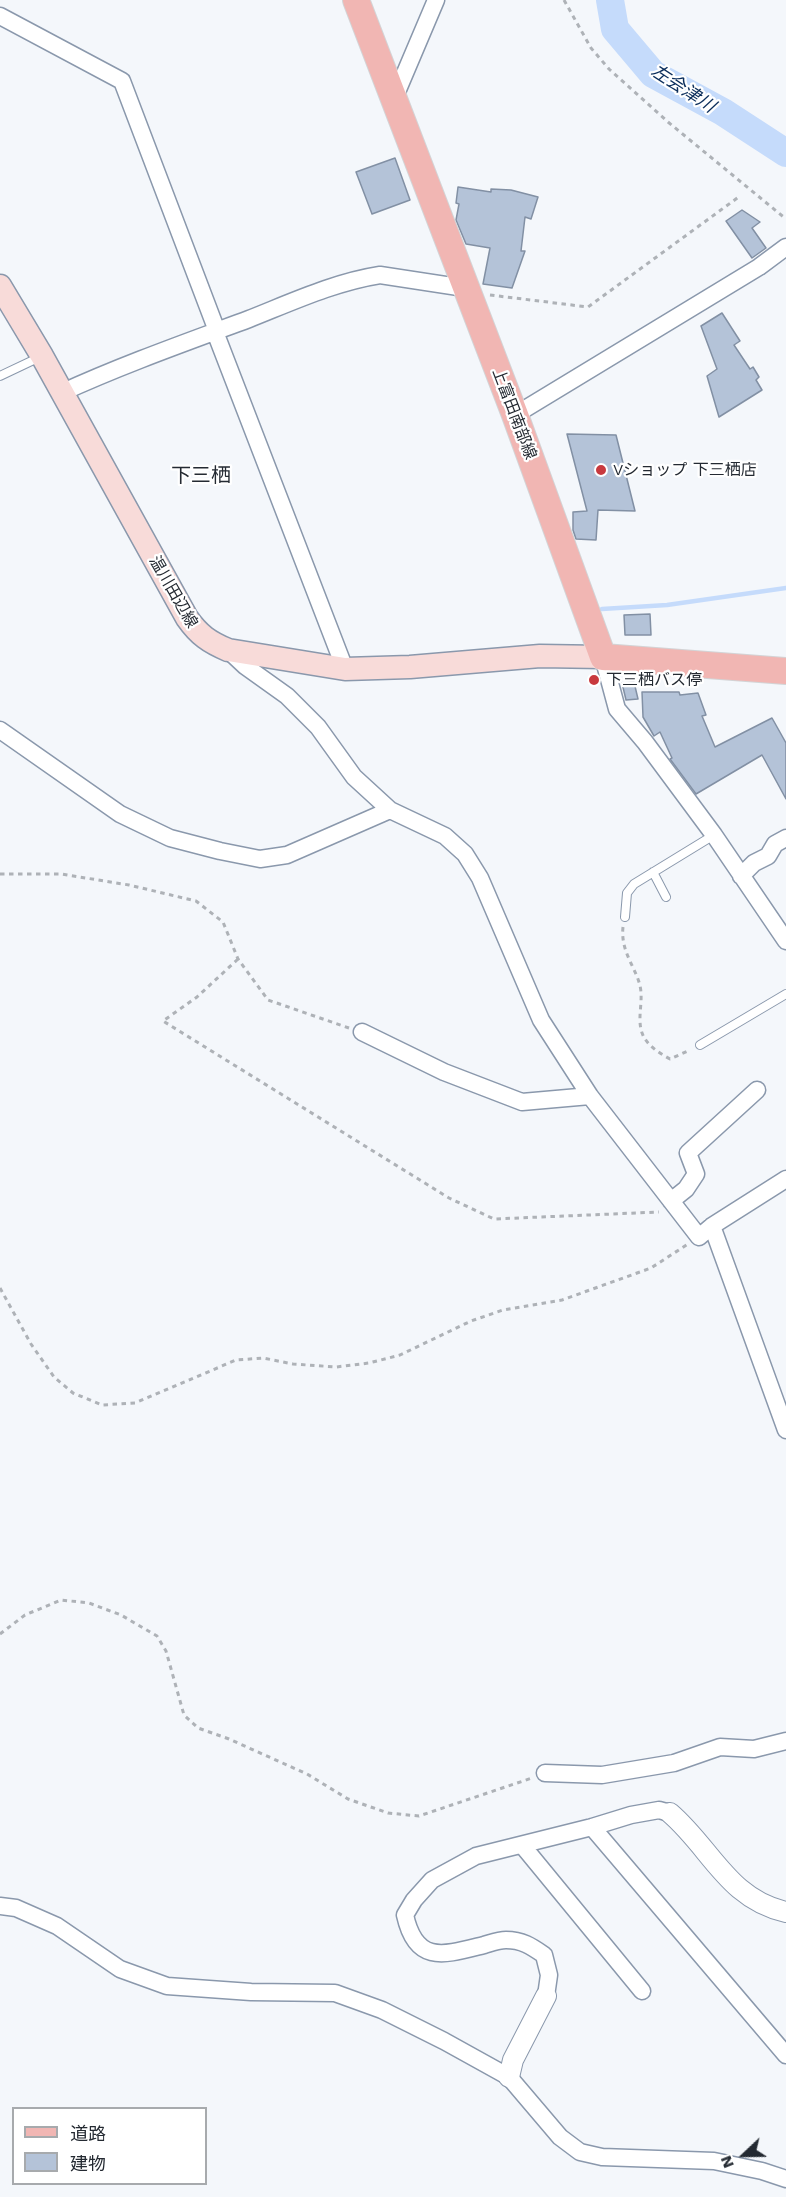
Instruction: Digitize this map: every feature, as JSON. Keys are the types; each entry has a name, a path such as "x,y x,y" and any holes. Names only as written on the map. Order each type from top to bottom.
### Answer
{"main road":[{"name":"上富田南部線","path":"356,0 515,415 603,657"},
{"name":"温川田辺線","path":"0,286 42,356 187,618 198,634 212,643 228,650 345,669 410,667 540,656 603,657"},
{"path":"603,657 786,671"}],"street":[{"path":"394,99 436,0"},
{"path":"0,16 122,81 217,331 217,337 345,669"},
{"path":"515,415 759,267 786,247"},
{"path":"61,393 332,287 366,277 380,275 466,290"},
{"path":"228,650 245,666 287,696 318,727 354,777 390,810 446,836 465,854 480,879 541,1020 590,1096 699,1237 712,1226 786,1179"},
{"path":"603,657 617,709 645,742 714,835 786,941"},
{"path":"0,729 120,814 170,838 220,851 260,859 287,855 390,810"},
{"path":"741,876 754,863 768,856 775,844 786,838"},
{"path":"362,1032 444,1072 522,1101 590,1096"},
{"path":"675,1206 696,1174 687,1153 757,1090"},
{"path":"712,1226 786,1430"},
{"path":"545,1773 602,1775 674,1763 720,1747 754,1749 786,1741"},
{"path":"509,2077 513,2060 546,1996 549,1975 544,1955 526,1942 504,1940 454,1952 434,1954 418,1945 409,1933 405,1915 414,1899 432,1880 476,1856 631,1815 659,1810 670,1813 744,1894 762,1904 786,1912"},
{"path":"592,1827 786,2055"},
{"path":"522,1845 642,1992"},
{"path":"0,1906 16,1908 57,1926 120,1969 166,1986 251,1992 335,1993 382,2010 509,2077 560,2137 580,2152 602,2157 714,2161 762,2171 786,2179"}],"lane":[{"path":"0,376 42,356"},
{"path":"625,916 627,893 634,884 714,835"},
{"path":"653,872 666,897"},
{"path":"700,1045 786,994"}],"path":[{"path":"564,0 591,48 609,69 668,122 786,219"},
{"path":"466,290 588,307 740,196"},
{"path":"0,874 61,874 129,885 196,901 223,922 238,959 268,1000 362,1032"},
{"path":"625,916 622,940 642,992 639,1014 644,1038 657,1051 670,1059 700,1045"},
{"path":"238,959 197,997 163,1021 448,1198 494,1219 675,1206"},
{"path":"0,1288 31,1344 54,1377 73,1393 102,1405 135,1403 237,1360 263,1358 292,1364 336,1367 369,1363 400,1355 471,1321 503,1310 562,1300 651,1268 699,1237"},
{"path":"0,1634 25,1615 60,1600 89,1603 121,1615 157,1636 166,1652 183,1715 198,1728 230,1739 307,1774 348,1799 388,1813 419,1816 545,1773"}],"building":[{"path":"395,158 410,200 372,214 356,172"},
{"path":"458,187 491,192 491,189 511,190 538,197 531,219 525,217 521,251 525,251 512,288 483,284 490,248 466,244 456,220 459,204 456,203"},
{"path":"742,210 760,222 752,228 766,248 752,258 726,221"},
{"path":"722,313 740,341 734,345 750,369 753,367 759,377 756,380 762,390 719,417 707,376 717,369 701,326"},
{"name":"Vショップ 下三栖店","path":"567,434 616,435 635,511 598,510 596,540 576,539 573,530 573,512 587,511"},
{"path":"650,614 651,635 625,635 624,615"},
{"path":"634,682 638,699 626,700 622,683"},
{"path":"642,692 679,692 680,695 698,693 706,715 702,716 715,747 772,718 786,743 786,799 762,755 696,794 670,759 672,758 660,732 654,736 643,717"}],"waterway":[{"name":"左会津川","path":"610,0 615,29 653,74 723,112 786,153"},
{"path":"602,609 667,605 786,588"}],"place":[{"name":"Vショップ 下三栖店","path":"601,470"},
{"name":"下三栖バス停","path":"594,680"}],"district":[{"name":"下三栖","path":"201,476"}]}
